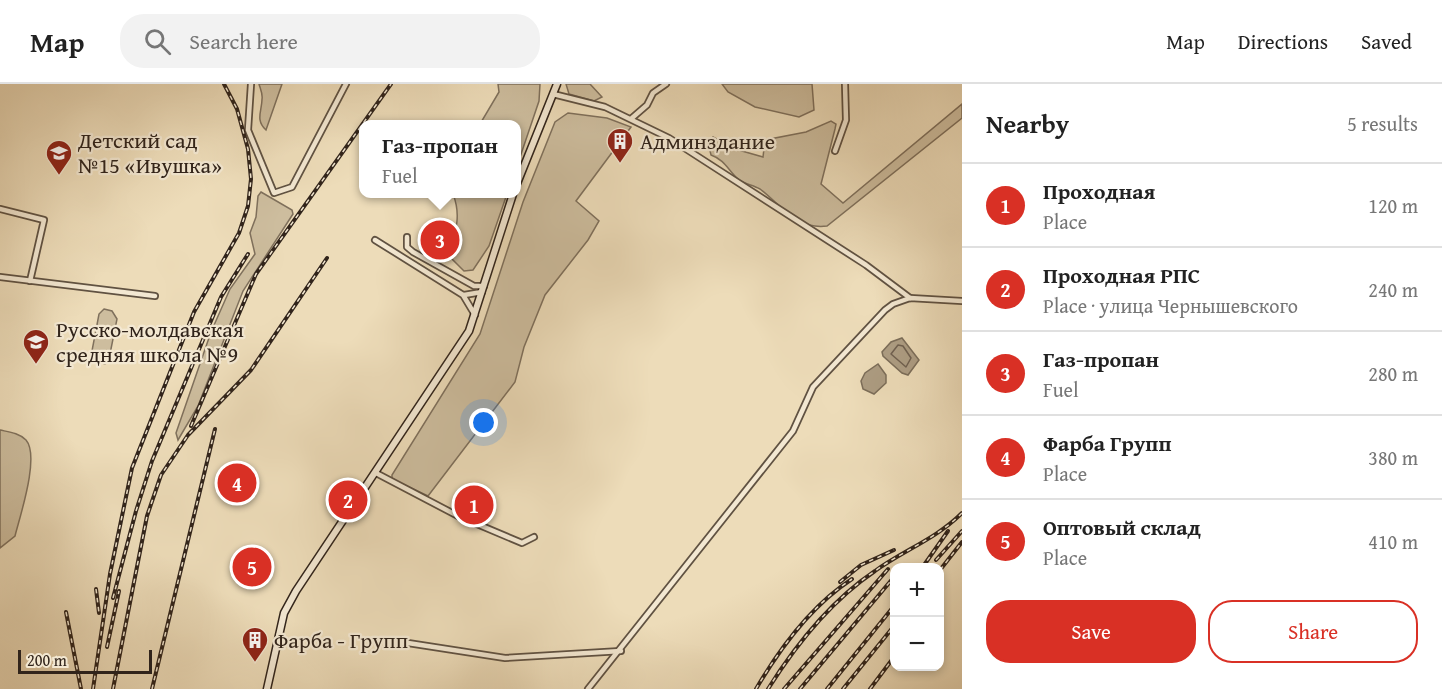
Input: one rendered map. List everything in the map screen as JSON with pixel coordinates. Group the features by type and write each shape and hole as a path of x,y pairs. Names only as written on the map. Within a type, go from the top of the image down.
{"main road":[{"path":"521,174 557,84"},
{"path":"267,689 284,613 296,591 469,331 512,198"}],"street":[{"path":"251,84 248,130 274,193 292,187 346,84"},
{"path":"632,118 648,105 653,93 666,84"},
{"path":"835,151 846,120 845,84"},
{"path":"553,94 605,107 632,118 724,171 888,280 910,298"},
{"path":"0,209 44,220 30,280"},
{"path":"407,237 407,247 412,252 483,289"},
{"path":"375,240 463,295 475,315"},
{"path":"0,277 155,296"},
{"path":"463,295 483,289"},
{"path":"588,689 621,651 793,431 813,387 879,315 893,304 910,298 962,301"},
{"path":"376,473 458,516 522,543 534,537"},
{"path":"408,643 505,658 621,651"}],"shaded area":[{"path":"259,84 282,84 266,130 260,119 262,93"},
{"path":"498,84 540,84 539,101 521,154 521,120 482,120 499,92"},
{"path":"566,84 590,84 602,97 594,101 569,94"},
{"path":"722,84 812,84 814,110 799,117 755,107 728,92"},
{"path":"962,104 962,118 827,226 816,226 798,221 760,189 740,181 723,162 711,155 708,143 713,137 735,149 763,157 765,140 806,132 831,121 836,124 821,184 843,203"},
{"path":"568,113 607,118 631,127 576,201 599,221 588,240 545,295 524,347 515,382 428,496 392,479 392,475 480,334 523,202 555,122"},
{"path":"261,192 292,210 293,214 243,291 198,406 178,440 176,433 211,332 230,289 255,254 250,233 256,217 258,196"},
{"path":"454,198 506,198 489,246 473,270 464,271 448,255 455,232"},
{"path":"104,309 112,311 117,319 109,359 105,364 91,360 99,314"},
{"path":"0,430 17,434 26,440 30,448 31,459 28,487 15,536 0,548"}],"water":[{"path":"902,338 919,360 908,375 902,373 883,356 882,352 891,342"},
{"path":"878,364 886,375 886,383 874,394 863,389 861,381 865,373"}],"railway":[{"path":"93,689 110,574 132,468 194,312 239,233 248,206 251,179 248,149 237,109 224,84"},
{"path":"365,120 391,84"},
{"path":"191,426 256,274 359,129"},
{"path":"113,598 152,461 221,297 248,254"},
{"path":"113,689 147,516 161,475 188,435 251,370 327,258"},
{"path":"152,689 215,429"},
{"path":"768,689 802,640 844,596 875,571 942,530 962,513"},
{"path":"926,563 948,531"},
{"path":"936,560 962,531"},
{"path":"944,565 962,542"},
{"path":"840,582 861,565 894,550"},
{"path":"784,689 888,569"},
{"path":"756,689 776,658 810,614 852,579"},
{"path":"800,689 890,582"},
{"path":"96,589 99,613"},
{"path":"107,647 119,591"},
{"path":"827,689 890,611"},
{"path":"66,612 81,689"},
{"path":"843,689 890,631"},
{"path":"870,689 890,662"}],"place":[{"name":"Админздание","path":"620,164"},
{"name":"Детский сад №15 «Ивушка»","path":"59,176"},
{"name":"Газ-пропан","path":"440,240"},
{"name":"Русско-молдавская средняя школа №9","path":"36,365"},
{"name":"Фарба Групп","path":"237,483"},
{"name":"Проходная РПС","path":"348,500"},
{"name":"Проходная","path":"474,505"},
{"name":"Оптовый склад","path":"252,567"},
{"name":"Фарба - Групп","path":"255,663"}]}
